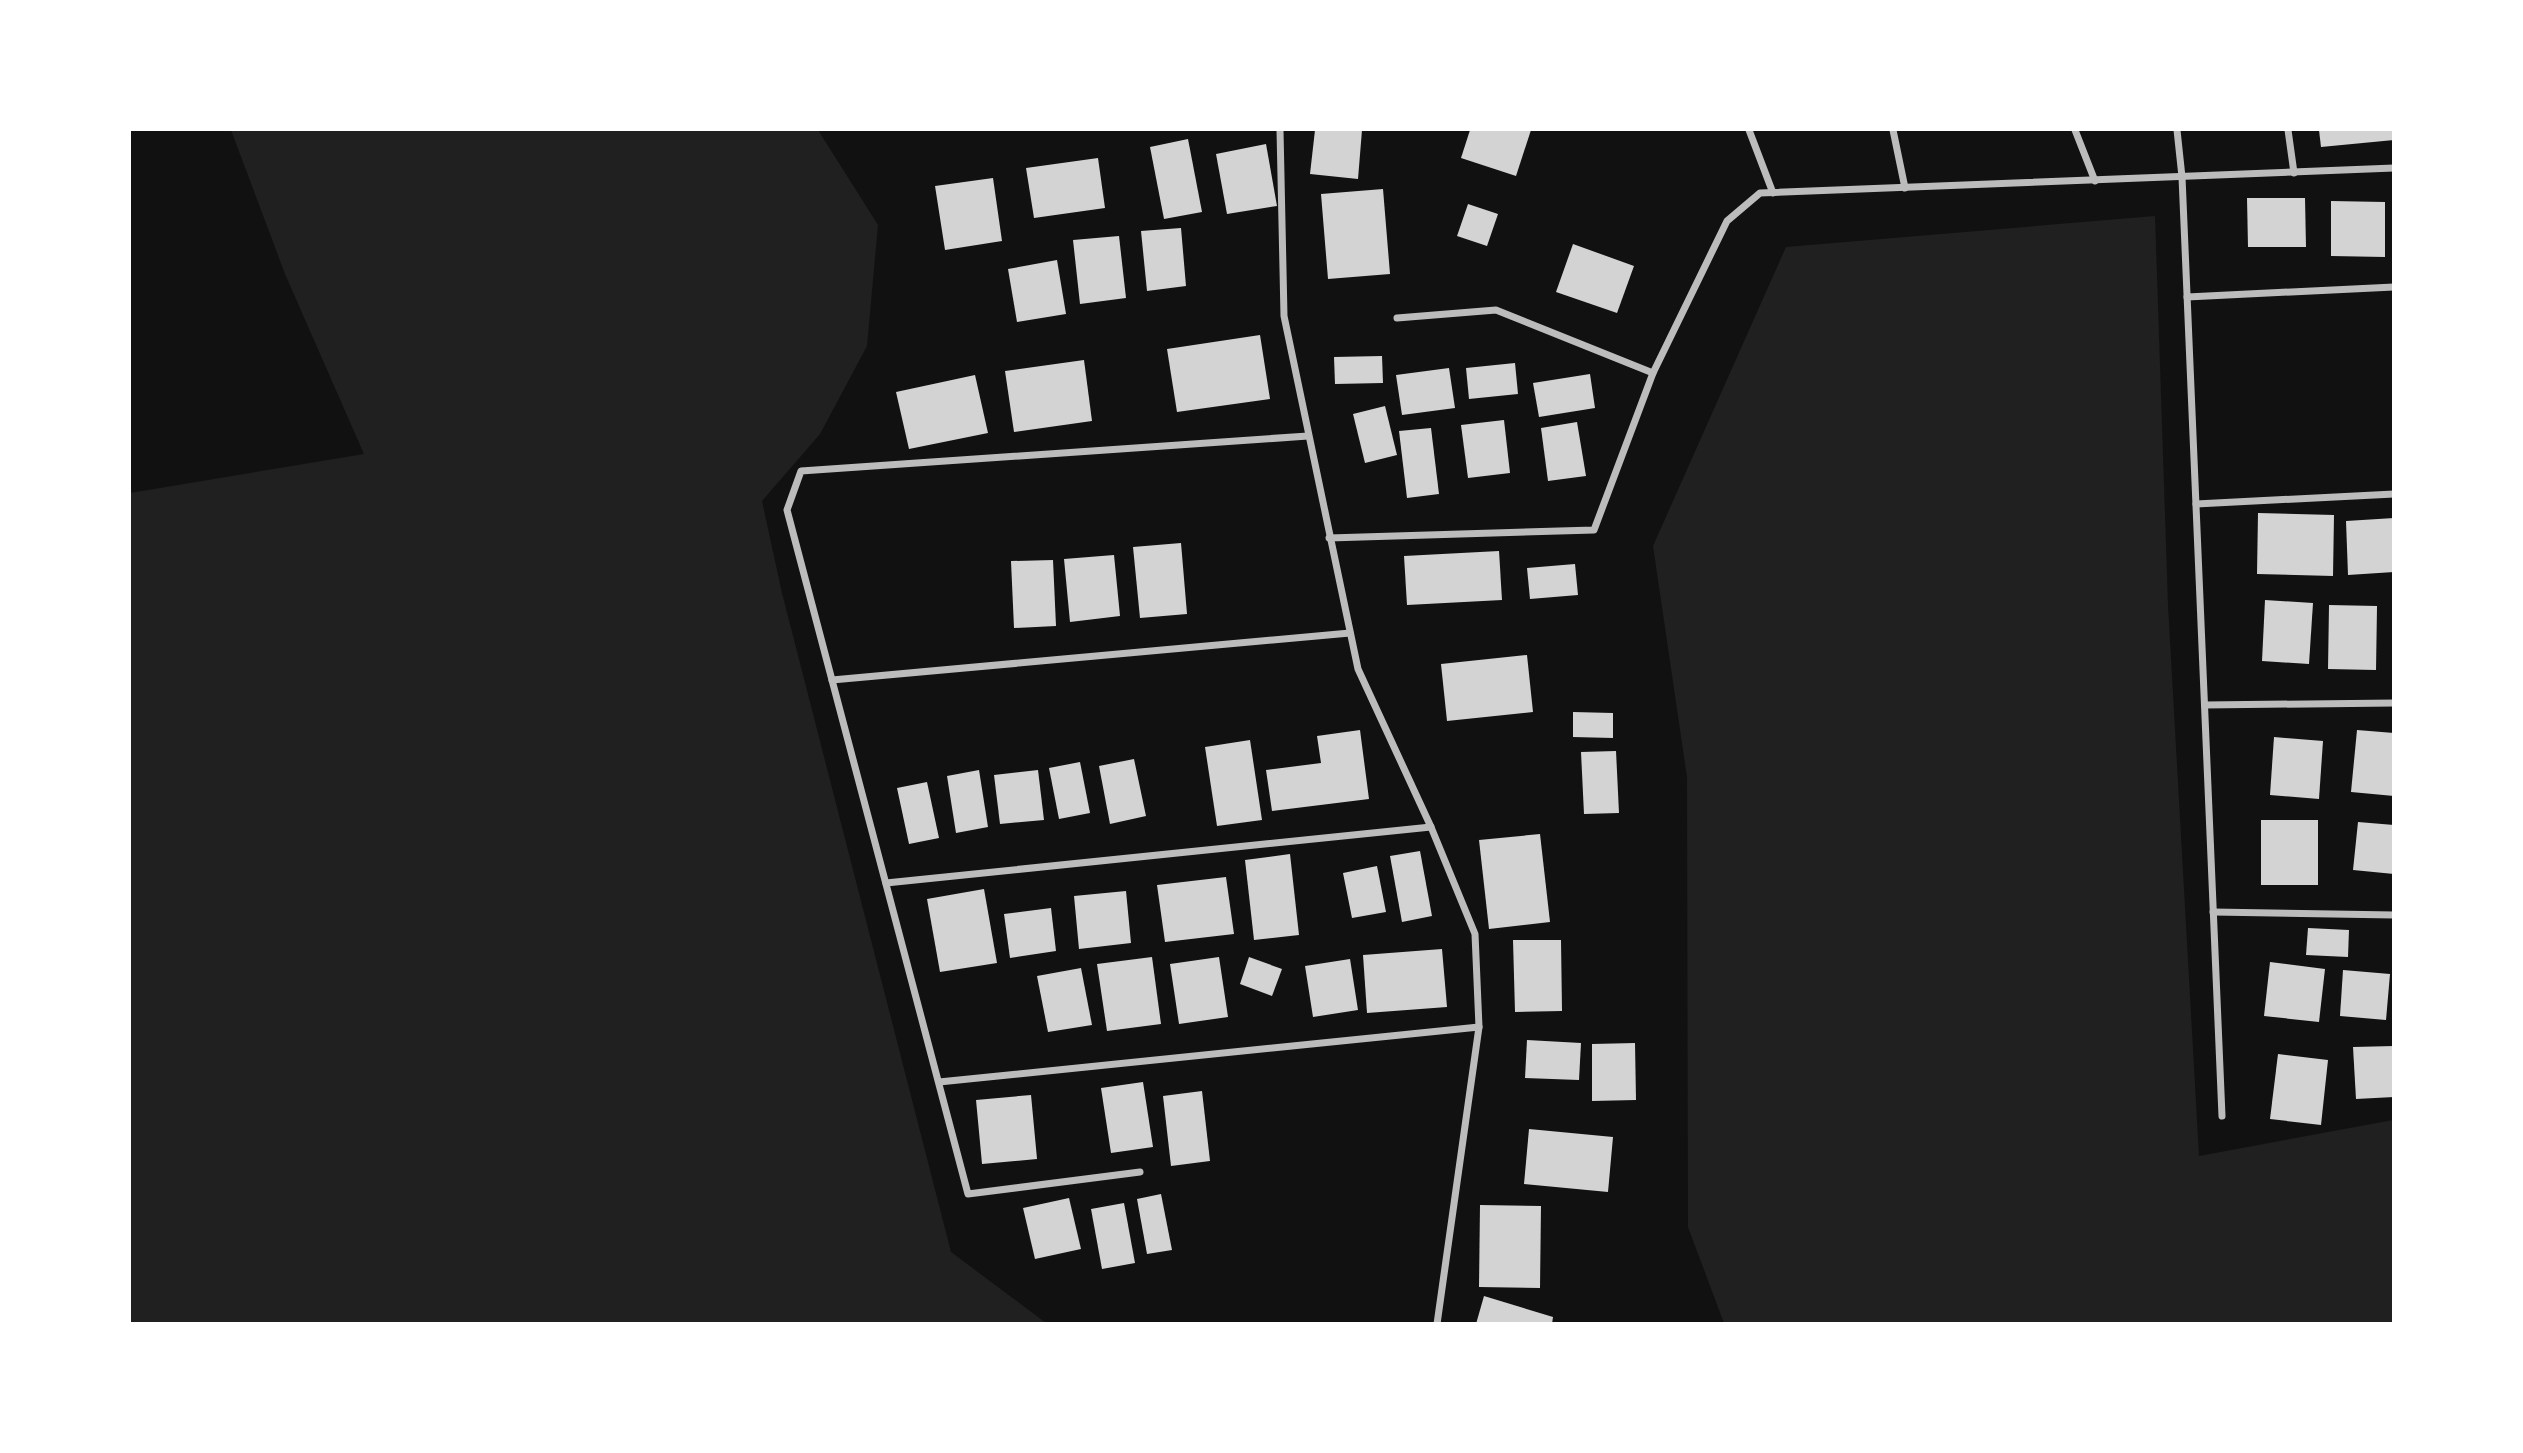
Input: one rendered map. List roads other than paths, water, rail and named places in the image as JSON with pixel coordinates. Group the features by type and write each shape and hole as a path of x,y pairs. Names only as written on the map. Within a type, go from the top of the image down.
{"street":[{"path":"1280,130 1284,316 1357,669 1432,827 1475,934 1479,1027 1437,1324"},
{"path":"1749,130 1773,193"},
{"path":"1893,130 1905,188"},
{"path":"2075,130 2095,181"},
{"path":"2178,130 2222,1116"},
{"path":"2288,130 2294,173"},
{"path":"1329,538 1594,530 1653,373 1727,221 1760,193 2393,168"},
{"path":"2187,297 2393,287"},
{"path":"1397,318 1496,310 1653,373"},
{"path":"1140,1172 968,1194 787,510 802,471 1308,436"},
{"path":"2196,504 2393,494"},
{"path":"832,680 1350,633"},
{"path":"2204,705 2393,703"},
{"path":"886,883 1432,827"},
{"path":"2213,912 2393,915"},
{"path":"939,1082 1479,1027"}]}
